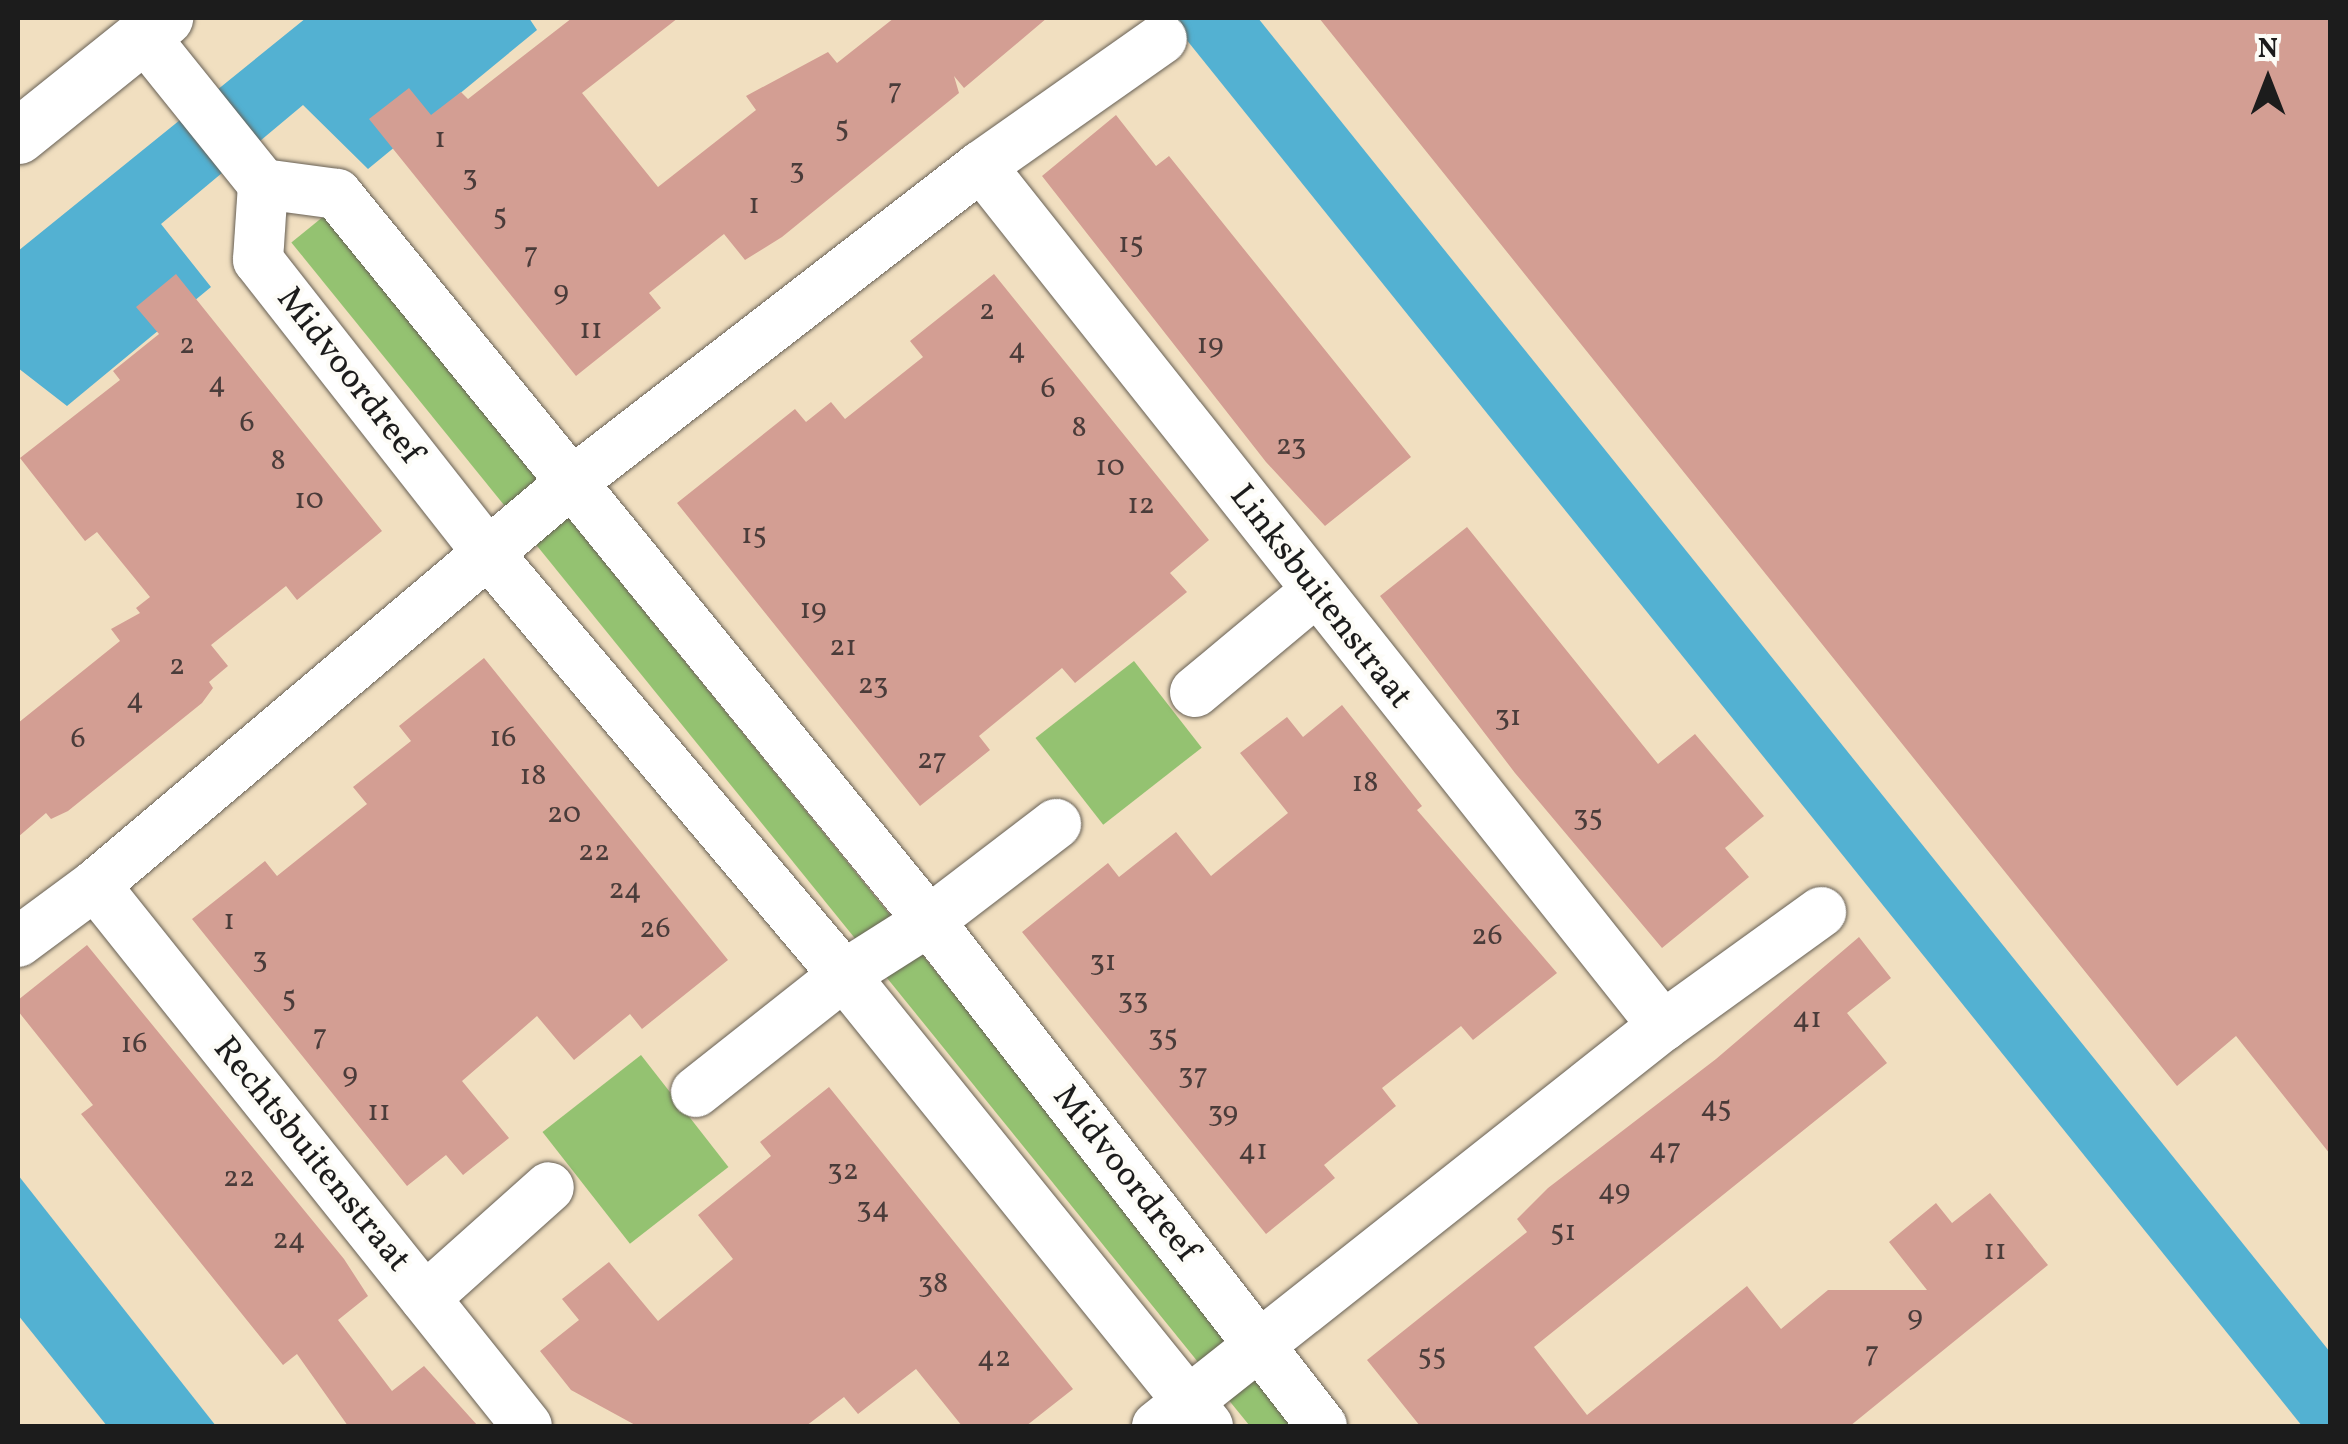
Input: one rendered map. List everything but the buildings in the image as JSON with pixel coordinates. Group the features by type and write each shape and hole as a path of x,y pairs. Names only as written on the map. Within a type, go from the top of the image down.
{"street":[{"path":"18,136 154,26 178,76 259,179"},
{"path":"18,942 95,885 572,482 982,166 1162,39"},
{"name":"Linksbuitenstraat","path":"982,166 1315,592 1662,1026"},
{"name":"Midvoordreef","path":"1184,1418 844,975 488,552 258,260 259,179 337,194 929,921 1322,1426"},
{"path":"1195,692 1315,592"},
{"path":"696,1092 844,975 929,921 1056,824"},
{"name":"Rechtsbuitenstraat","path":"95,885 527,1426"},
{"path":"1184,1418 1262,1349 1662,1026 1821,912"},
{"path":"425,1298 549,1187"}],"green space":[{"path":"324,216 1298,1419 1290,1426 1250,1426 291,242"},
{"path":"1134,661 1202,748 1103,825 1035,738"},
{"path":"641,1055 728,1167 630,1244 542,1132"}],"water":[{"path":"306,18 529,18 537,30 368,169 303,105 161,224 211,287 67,406 18,368 18,251"},
{"path":"1169,18 1258,18 2330,1352 2330,1426 2302,1426"},
{"path":"18,1175 216,1426 107,1426 18,1315"}]}
